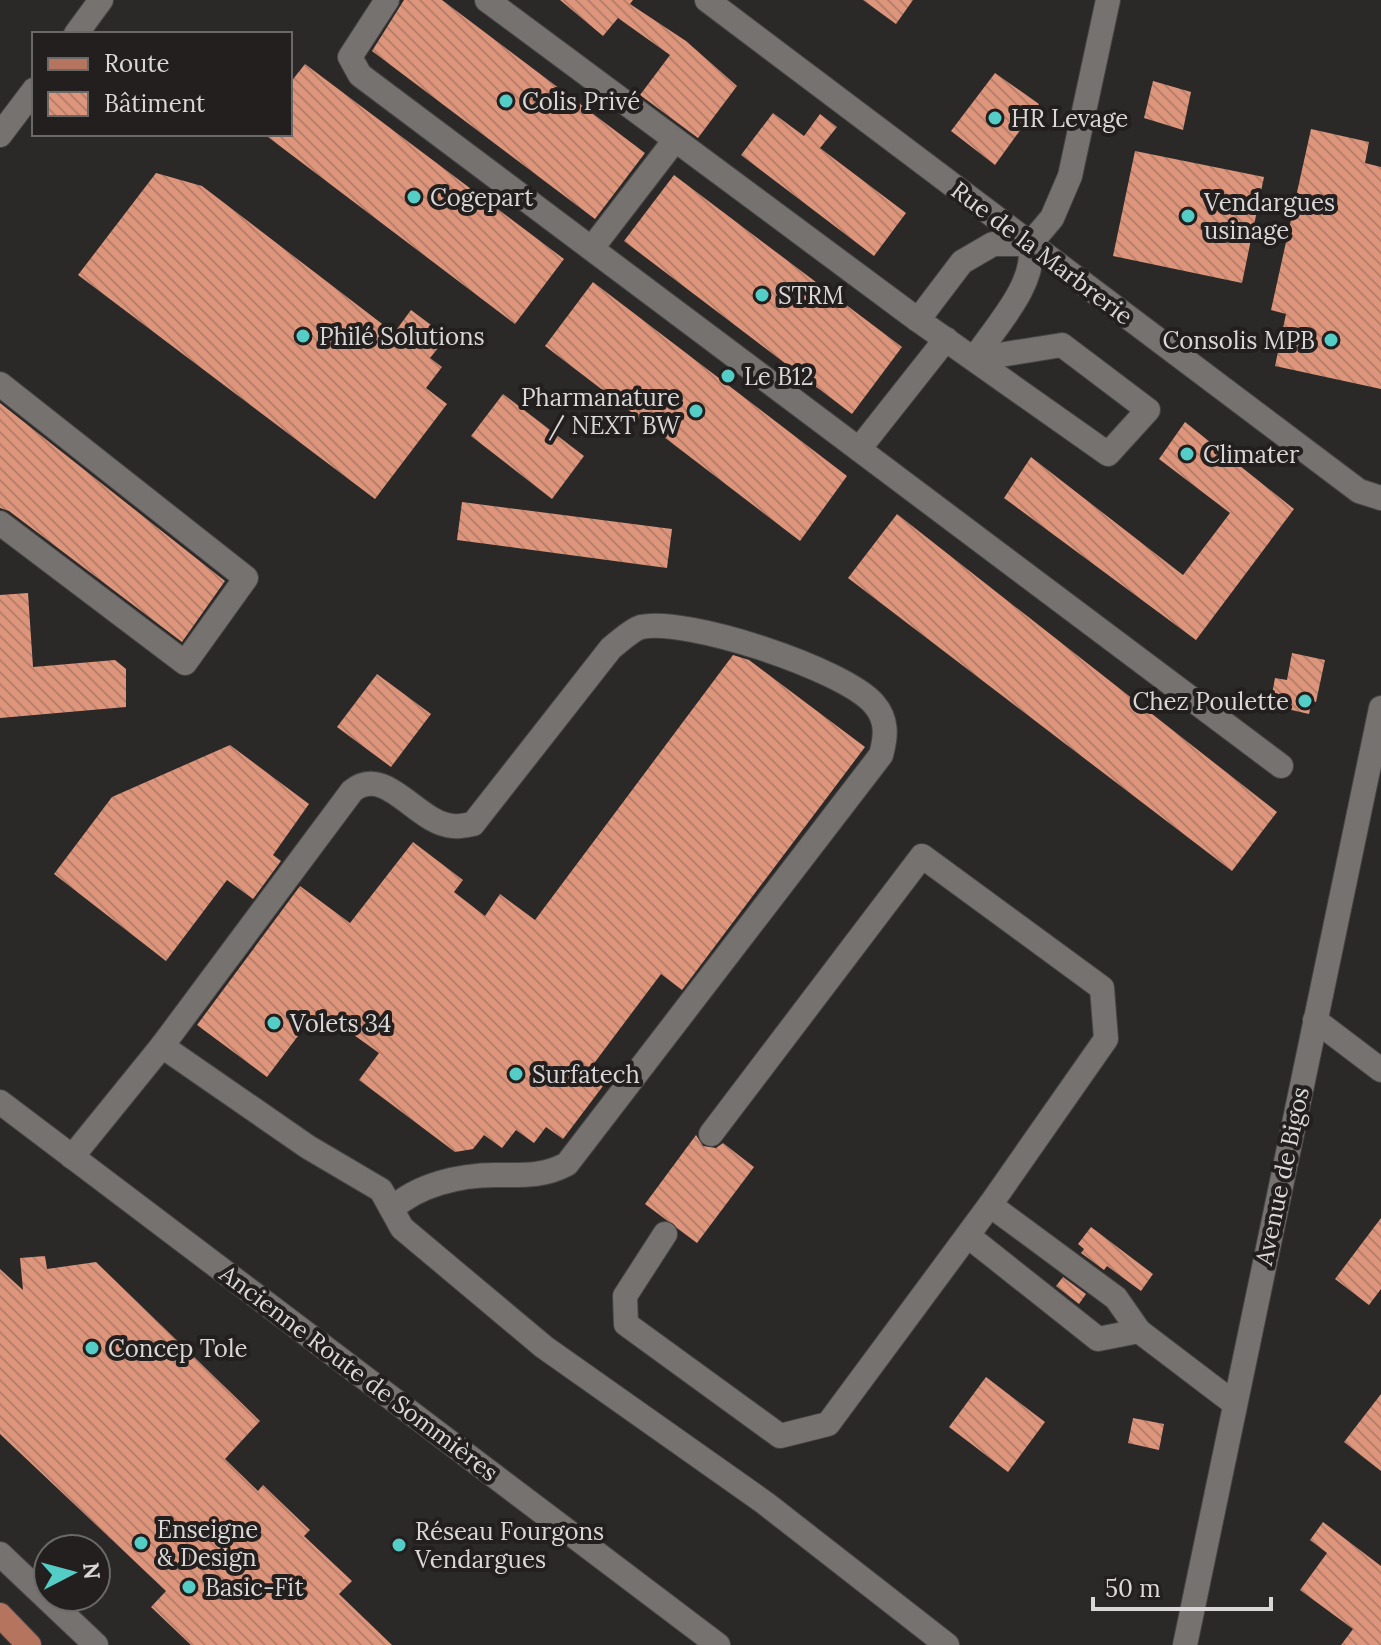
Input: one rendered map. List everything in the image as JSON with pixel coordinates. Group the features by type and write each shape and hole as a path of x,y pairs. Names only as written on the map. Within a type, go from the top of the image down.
{"main road":[{"path":"0,1615 29,1645"}],"street":[{"path":"77,32 101,0"},
{"path":"387,0 350,57 360,75 1281,766"},
{"path":"487,0 918,320 1108,454 1148,410 1062,345 974,359"},
{"name":"Rue de la Marbrerie","path":"707,0 1359,491 1381,498"},
{"path":"974,359 1025,280 1033,262 1030,244 1052,218 1070,176 1108,0"},
{"path":"0,135 32,93"},
{"path":"592,248 675,140"},
{"path":"918,320 962,262 993,244 1030,244"},
{"path":"859,449 946,339"},
{"path":"0,384 246,578 185,663 0,523"},
{"path":"72,1157 162,1046 352,791 363,782 376,782 437,821 452,826 473,824 611,648 638,628 661,626 769,648 861,691 876,705 885,721 881,755 567,1164 535,1176 491,1175 431,1186 408,1194 392,1209"},
{"name":"Avenue de Bigos","path":"1185,1645 1381,708"},
{"path":"665,1234 625,1296 626,1324 780,1436 828,1424 968,1236 1106,1039 1102,988 922,856 711,1134"},
{"path":"1315,1020 1381,1070"},
{"path":"162,1046 308,1147 381,1190 402,1228 544,1347 765,1503 947,1645"},
{"name":"Ancienne Route de Sommières","path":"0,1102 718,1645"},
{"path":"990,1205 1116,1298 1139,1331 1235,1404"},
{"path":"968,1236 1098,1339 1139,1331"},
{"path":"0,1554 96,1645"}],"building":[{"name":"Colis Privé","path":"404,0 442,0 645,153 595,219 372,51"},
{"path":"560,0 633,0 630,4 686,41 737,86 698,138 640,95 670,55 618,18 603,36"},
{"path":"863,0 913,0 896,24"},
{"name":"Cogepart","path":"305,64 564,259 515,324 267,136 292,136 292,80"},
{"name":"HR Levage","path":"995,73 1039,104 995,165 951,131"},
{"path":"1153,81 1191,92 1183,130 1144,118"},
{"path":"773,113 804,136 820,114 837,127 820,148 906,213 874,256 741,155"},
{"path":"1311,129 1369,142 1365,163 1381,167 1381,389 1275,366 1286,314 1271,310"},
{"name":"Vendargues usinage","path":"1135,151 1264,177 1242,283 1113,256"},
{"name":"Philé Solutions","path":"156,173 202,186 394,333 411,310 447,337 430,358 442,367 426,388 447,404 375,499 78,275"},
{"name":"STRM","path":"674,175 902,347 852,414 624,241"},
{"name":"Pharmanature / NEXT BW","path":"593,282 847,476 800,541 545,346"},
{"path":"503,394 584,456 552,499 471,436"},
{"path":"0,403 225,581 182,642 9,511 0,508"},
{"path":"1185,422 1294,509 1196,640 1004,498 1031,457 1183,575 1230,513 1159,459"},
{"path":"462,502 672,529 667,568 457,540"},
{"path":"897,514 1277,812 1232,871 848,578"},
{"path":"28,593 33,667 115,660 126,669 126,707 0,718 0,595"},
{"path":"1292,653 1325,660 1316,702 1312,701 1309,714 1270,705 1275,678 1287,680"},
{"path":"733,655 749,660 865,747 682,990 661,974 586,1074 603,1086 563,1139 546,1127 534,1143 516,1130 502,1148 484,1135 473,1149 455,1152 359,1080 379,1053 340,1025 336,1031 323,1021 317,1030 307,1024 267,1077 197,1025 300,886 350,923 413,842 463,880 454,892 485,916 500,894 535,920"},
{"path":"377,674 431,714 391,767 337,727"},
{"path":"230,745 309,804 273,855 281,861 253,899 227,880 166,961 54,874 112,797"},
{"path":"696,1135 703,1146 716,1148 723,1143 754,1167 697,1243 645,1204"},
{"path":"1381,1218 1381,1289 1369,1305 1335,1279"},
{"path":"1091,1227 1153,1274 1141,1291 1107,1266 1104,1270 1081,1253 1084,1249 1078,1244"},
{"path":"45,1256 47,1269 96,1262 260,1421 225,1459 258,1491 263,1485 310,1530 304,1536 352,1581 339,1594 392,1645 191,1645 151,1607 166,1591 112,1540 112,1533 105,1533 0,1434 0,1269 23,1290 20,1258"},
{"path":"1063,1277 1086,1294 1079,1304 1056,1286"},
{"path":"986,1377 1045,1422 1008,1472 949,1427"},
{"path":"1381,1394 1381,1471 1344,1442"},
{"path":"1133,1418 1164,1424 1159,1450 1128,1443"},
{"path":"1323,1522 1381,1566 1381,1645 1341,1645 1353,1629 1300,1590 1327,1553 1310,1540"}],"place":[{"name":"Colis Privé","path":"506,101"},
{"name":"HR Levage","path":"995,118"},
{"name":"Cogepart","path":"414,197"},
{"name":"Vendargues usinage","path":"1188,216"},
{"name":"STRM","path":"762,295"},
{"name":"Philé Solutions","path":"303,336"},
{"name":"Consolis MPB","path":"1331,340"},
{"name":"Le B12","path":"728,376"},
{"name":"Pharmanature / NEXT BW","path":"696,411"},
{"name":"Climater","path":"1187,454"},
{"name":"Chez Poulette","path":"1305,701"},
{"name":"Volets 34","path":"274,1023"},
{"name":"Surfatech","path":"516,1074"},
{"name":"Concep Tole","path":"92,1348"},
{"name":"Enseigne & Design","path":"141,1543"},
{"name":"Réseau Fourgons Vendargues","path":"399,1545"},
{"name":"Basic-Fit","path":"189,1587"}]}
